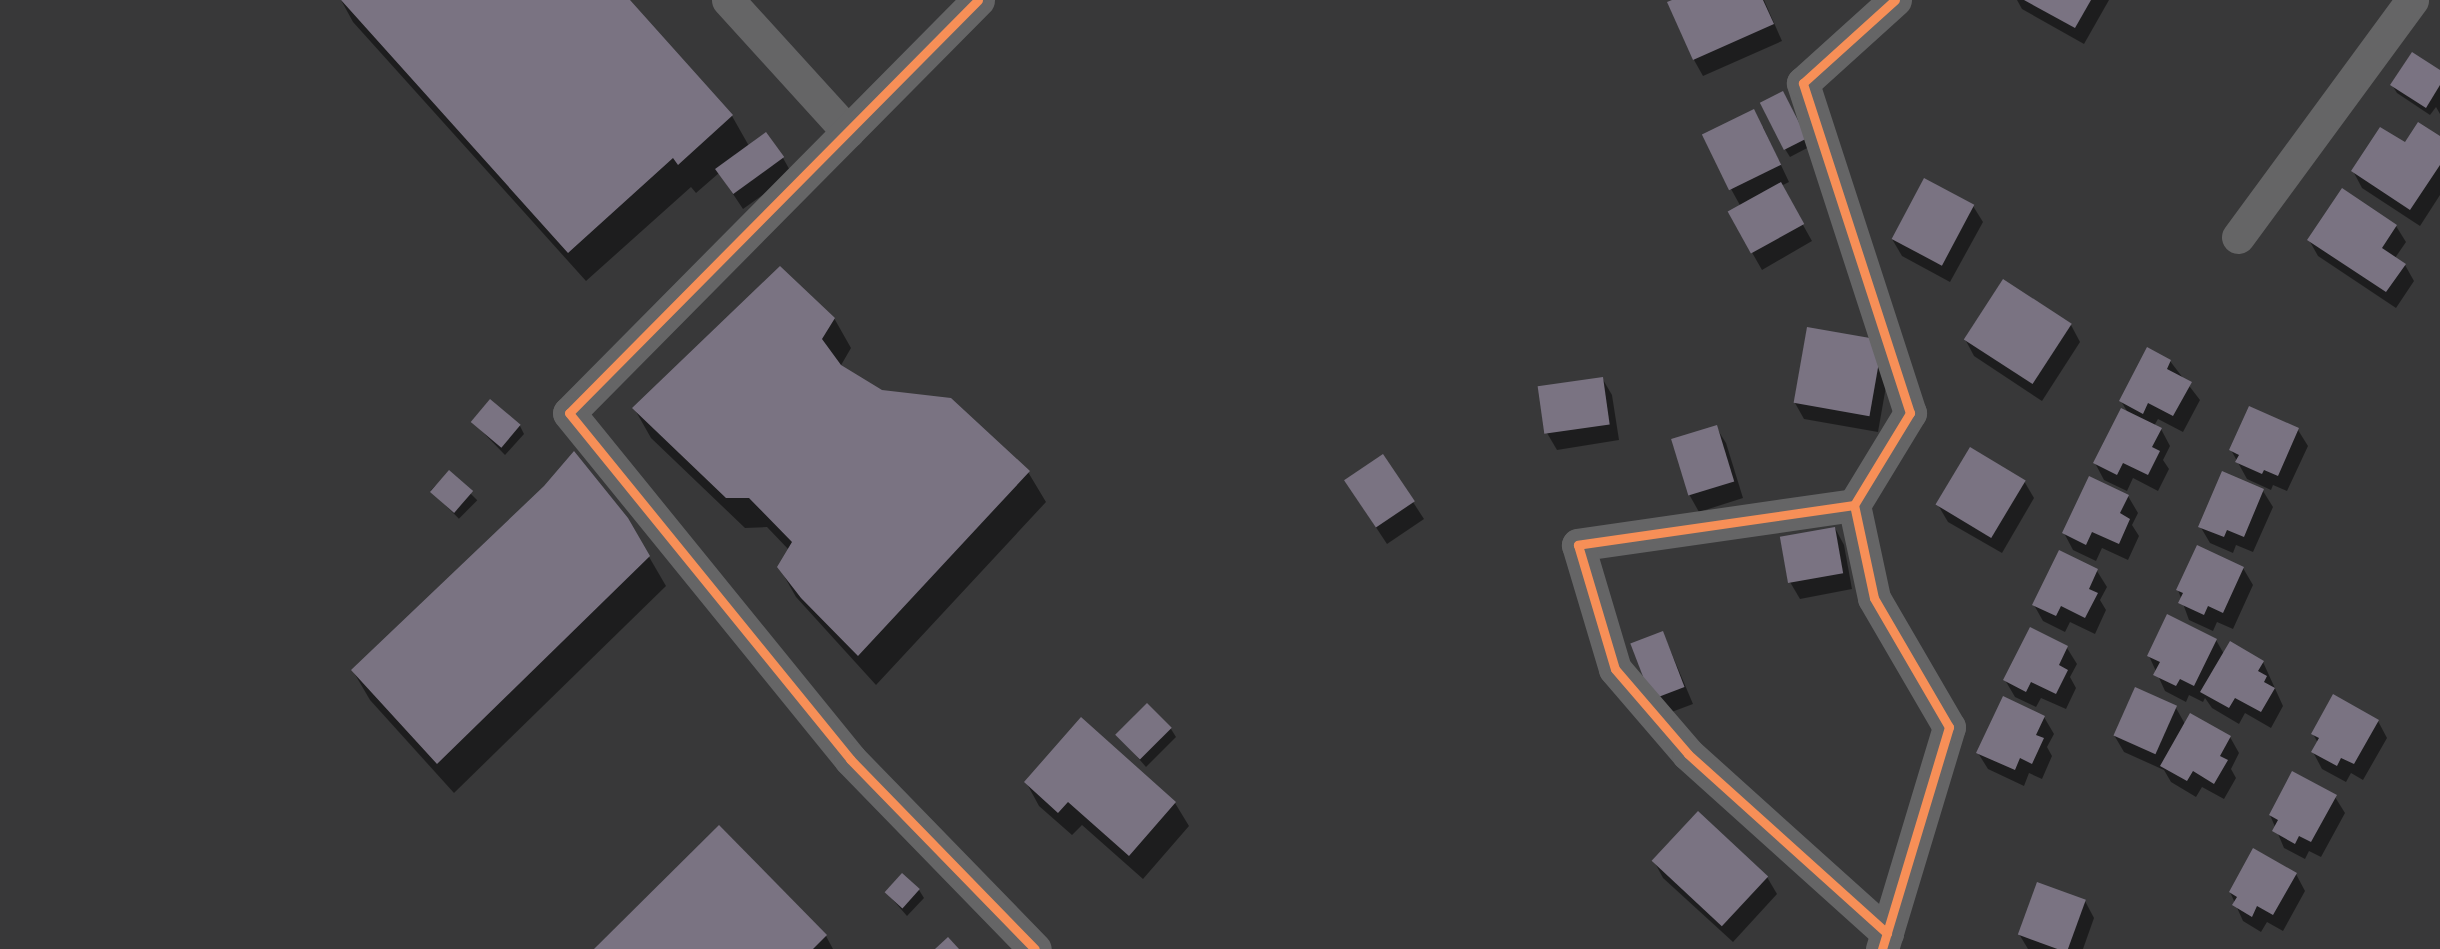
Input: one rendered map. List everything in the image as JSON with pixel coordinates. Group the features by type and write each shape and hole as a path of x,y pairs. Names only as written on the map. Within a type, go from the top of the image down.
{"street":[{"path":"728,0 848,132"},
{"path":"978,0 569,412 850,759 1035,949"},
{"path":"1854,505 1578,545 1615,669 1688,754 1884,941 1949,727 1875,598 1854,505 1910,413 1803,83 1895,0"},
{"path":"2238,237 2412,0"}],"building":[{"path":"341,0 630,0 733,115 678,165 673,158 568,253"},
{"path":"1672,0 1763,0 1774,24 1693,60 1667,2"},
{"path":"2024,0 2091,0 2075,28"},
{"path":"2412,52 2440,70 2440,85 2426,108 2390,85"},
{"path":"1783,91 1807,138 1784,150 1760,103"},
{"path":"1754,109 1781,165 1729,190 1702,134"},
{"path":"2418,122 2440,136 2440,165 2410,210 2351,171 2380,127 2405,142"},
{"path":"766,132 784,157 733,194 715,169"},
{"path":"1924,178 1974,205 1942,266 1892,239"},
{"path":"1781,182 1804,224 1751,254 1728,212"},
{"path":"2342,188 2397,225 2382,248 2406,264 2386,292 2307,240"},
{"path":"780,266 835,318 822,339 841,365 882,390 951,398 1030,471 858,656 801,598 777,567 792,542 749,498 726,498 632,408"},
{"path":"2003,279 2072,324 2033,384 1964,339"},
{"path":"1807,327 1883,340 1869,416 1794,403"},
{"path":"2147,347 2171,360 2167,369 2192,382 2173,416 2148,403 2143,414 2119,401"},
{"path":"1603,377 1610,425 1544,434 1538,386"},
{"path":"490,399 521,425 501,448 471,422"},
{"path":"2249,406 2299,428 2278,476 2264,470 2262,474 2235,462 2239,455 2229,450"},
{"path":"2121,408 2162,428 2152,447 2160,451 2148,475 2123,463 2117,475 2093,463"},
{"path":"1717,425 1734,481 1688,495 1671,439"},
{"path":"1970,447 2026,480 1991,538 1935,504"},
{"path":"574,451 628,518 650,556 437,764 351,670 544,486"},
{"path":"1383,454 1415,501 1376,528 1344,480"},
{"path":"449,470 473,491 454,513 430,492"},
{"path":"2222,471 2264,489 2244,537 2227,530 2224,537 2198,527"},
{"path":"2089,476 2129,495 2120,513 2130,519 2119,544 2092,532 2086,545 2062,533"},
{"path":"1835,527 1843,573 1788,583 1780,537"},
{"path":"2197,545 2244,567 2223,613 2208,606 2204,615 2178,603 2183,593 2176,590"},
{"path":"2059,550 2098,569 2089,589 2098,593 2085,618 2061,606 2056,616 2032,605"},
{"path":"2167,614 2217,639 2194,686 2180,679 2176,686 2153,675 2160,662 2147,656"},
{"path":"2030,627 2068,646 2059,665 2068,670 2056,694 2031,682 2026,692 2003,680"},
{"path":"1663,631 1685,687 1652,700 1630,644"},
{"path":"2230,641 2264,661 2258,671 2267,676 2264,682 2275,688 2261,712 2235,698 2229,708 2200,692"},
{"path":"2135,687 2177,706 2155,754 2113,735"},
{"path":"2333,694 2379,720 2354,764 2341,758 2337,766 2311,752 2319,738 2311,734"},
{"path":"2003,696 2045,716 2036,735 2044,738 2032,764 2020,758 2015,770 1976,753"},
{"path":"1147,703 1172,728 1140,760 1115,735"},
{"path":"2190,713 2231,736 2220,756 2228,760 2214,784 2193,771 2187,781 2160,766"},
{"path":"1081,717 1176,802 1129,856 1068,802 1058,813 1024,782"},
{"path":"2292,771 2337,795 2311,842 2299,836 2295,844 2272,831 2278,820 2269,815"},
{"path":"1698,811 1768,876 1722,926 1652,861"},
{"path":"719,825 827,935 813,949 594,949"},
{"path":"2253,848 2297,873 2273,915 2257,906 2252,917 2232,905 2237,897 2229,892"},
{"path":"902,873 920,889 902,908 885,892"},
{"path":"2037,882 2086,900 2068,949 2057,949 2018,935"},
{"path":"948,937 959,949 935,949"}],"cycle path":[{"path":"978,0 569,413 850,759 1035,949"},
{"path":"1882,949 1949,727 1874,598 1854,505 1910,413 1803,83 1895,0"},
{"path":"1854,505 1578,545 1615,669 1688,754 1887,933"}]}
